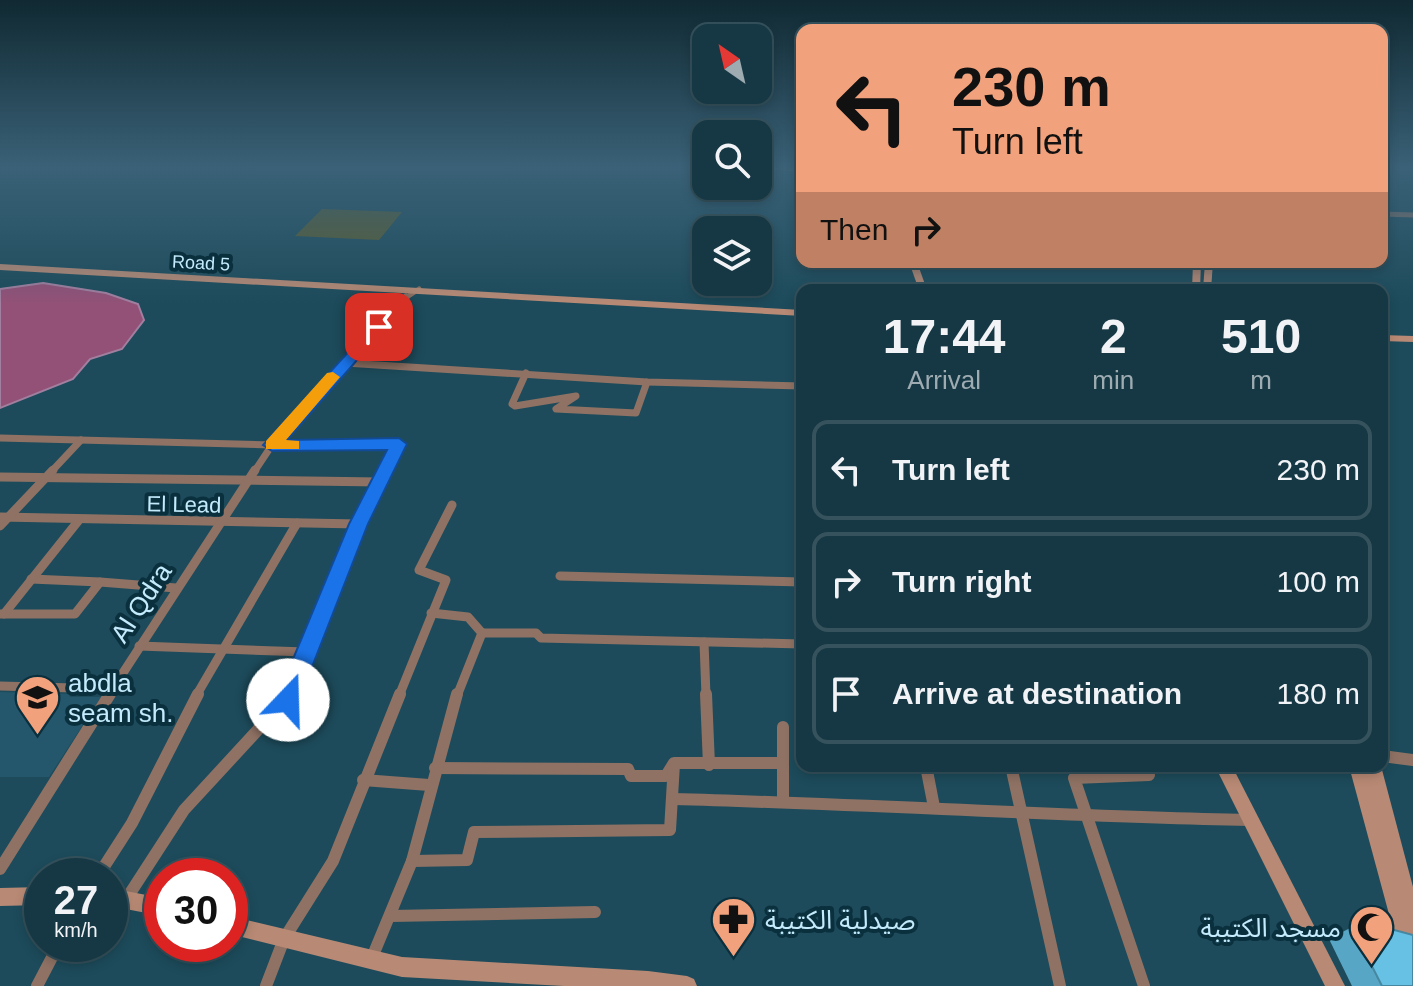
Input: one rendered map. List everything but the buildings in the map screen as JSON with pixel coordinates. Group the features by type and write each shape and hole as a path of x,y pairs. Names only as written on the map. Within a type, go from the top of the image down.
{"main road":[{"name":"Road 5","path":"0,267 796,313"},
{"path":"1388,338 1413,339"},
{"path":"1226,772 1335,986"},
{"path":"1359,772 1413,966"},
{"path":"1375,772 1413,922"},
{"path":"0,897 24,896"},
{"path":"248,930 418,969 648,981 687,986"}],"street":[{"path":"1388,214 1413,215"},
{"name":"Al Qdra","path":"0,869 111,689 272,445 408,295 419,289"},
{"path":"345,363 647,382 796,386"},
{"path":"526,373 512,404 515,406 576,396 556,409 636,413 647,382"},
{"path":"0,438 272,445 399,444 359,524 288,700 184,810 128,884"},
{"path":"0,526 4,517 81,440"},
{"path":"0,477 380,482"},
{"path":"266,986 284,939 333,861 446,580 419,570 452,505"},
{"name":"El Lead","path":"4,517 359,524"},
{"path":"2,614 79,520"},
{"path":"110,858 132,823 222,650 297,523"},
{"path":"560,576 796,582"},
{"path":"31,579 176,588"},
{"path":"2,614 75,614 100,582"},
{"path":"431,613 469,616 482,633"},
{"path":"482,633 536,633 541,638 796,644"},
{"path":"371,960 412,861 429,785 461,680 482,633"},
{"path":"704,642 709,765"},
{"path":"139,646 306,652"},
{"path":"0,686 111,689"},
{"path":"783,727 783,802"},
{"path":"1388,757 1413,760"},
{"path":"435,768 628,769 631,776 666,776 674,763"},
{"path":"674,763 782,763"},
{"path":"412,861 467,860 474,832 601,828 670,830 674,763"},
{"path":"927,772 934,807"},
{"path":"1012,772 1060,986"},
{"path":"1144,986 1074,778 1149,775 1148,772"},
{"path":"363,780 429,785"},
{"path":"673,799 934,807 1023,815 1249,820"},
{"path":"391,916 595,912"},
{"path":"37,986 50,962"}],"shaded area":[{"path":"319,212 402,212 379,240 295,236"},
{"path":"43,283 106,293 138,304 144,320 122,349 90,359 73,379 0,408 0,289"},
{"name":"abdla seam sh.","path":"0,692 101,697 49,777 0,777"}],"slow traffic":[{"path":"293,445 272,445 333,377"}],"place":[{"name":"abdla seam sh.","path":"37,737"},
{"name":"صيدلية الكتيبة","path":"734,959"},
{"name":"مسجد الكتيبة","path":"1372,967"}],"route":[{"path":"288,700 359,524 399,444 272,445 379,327"}]}
